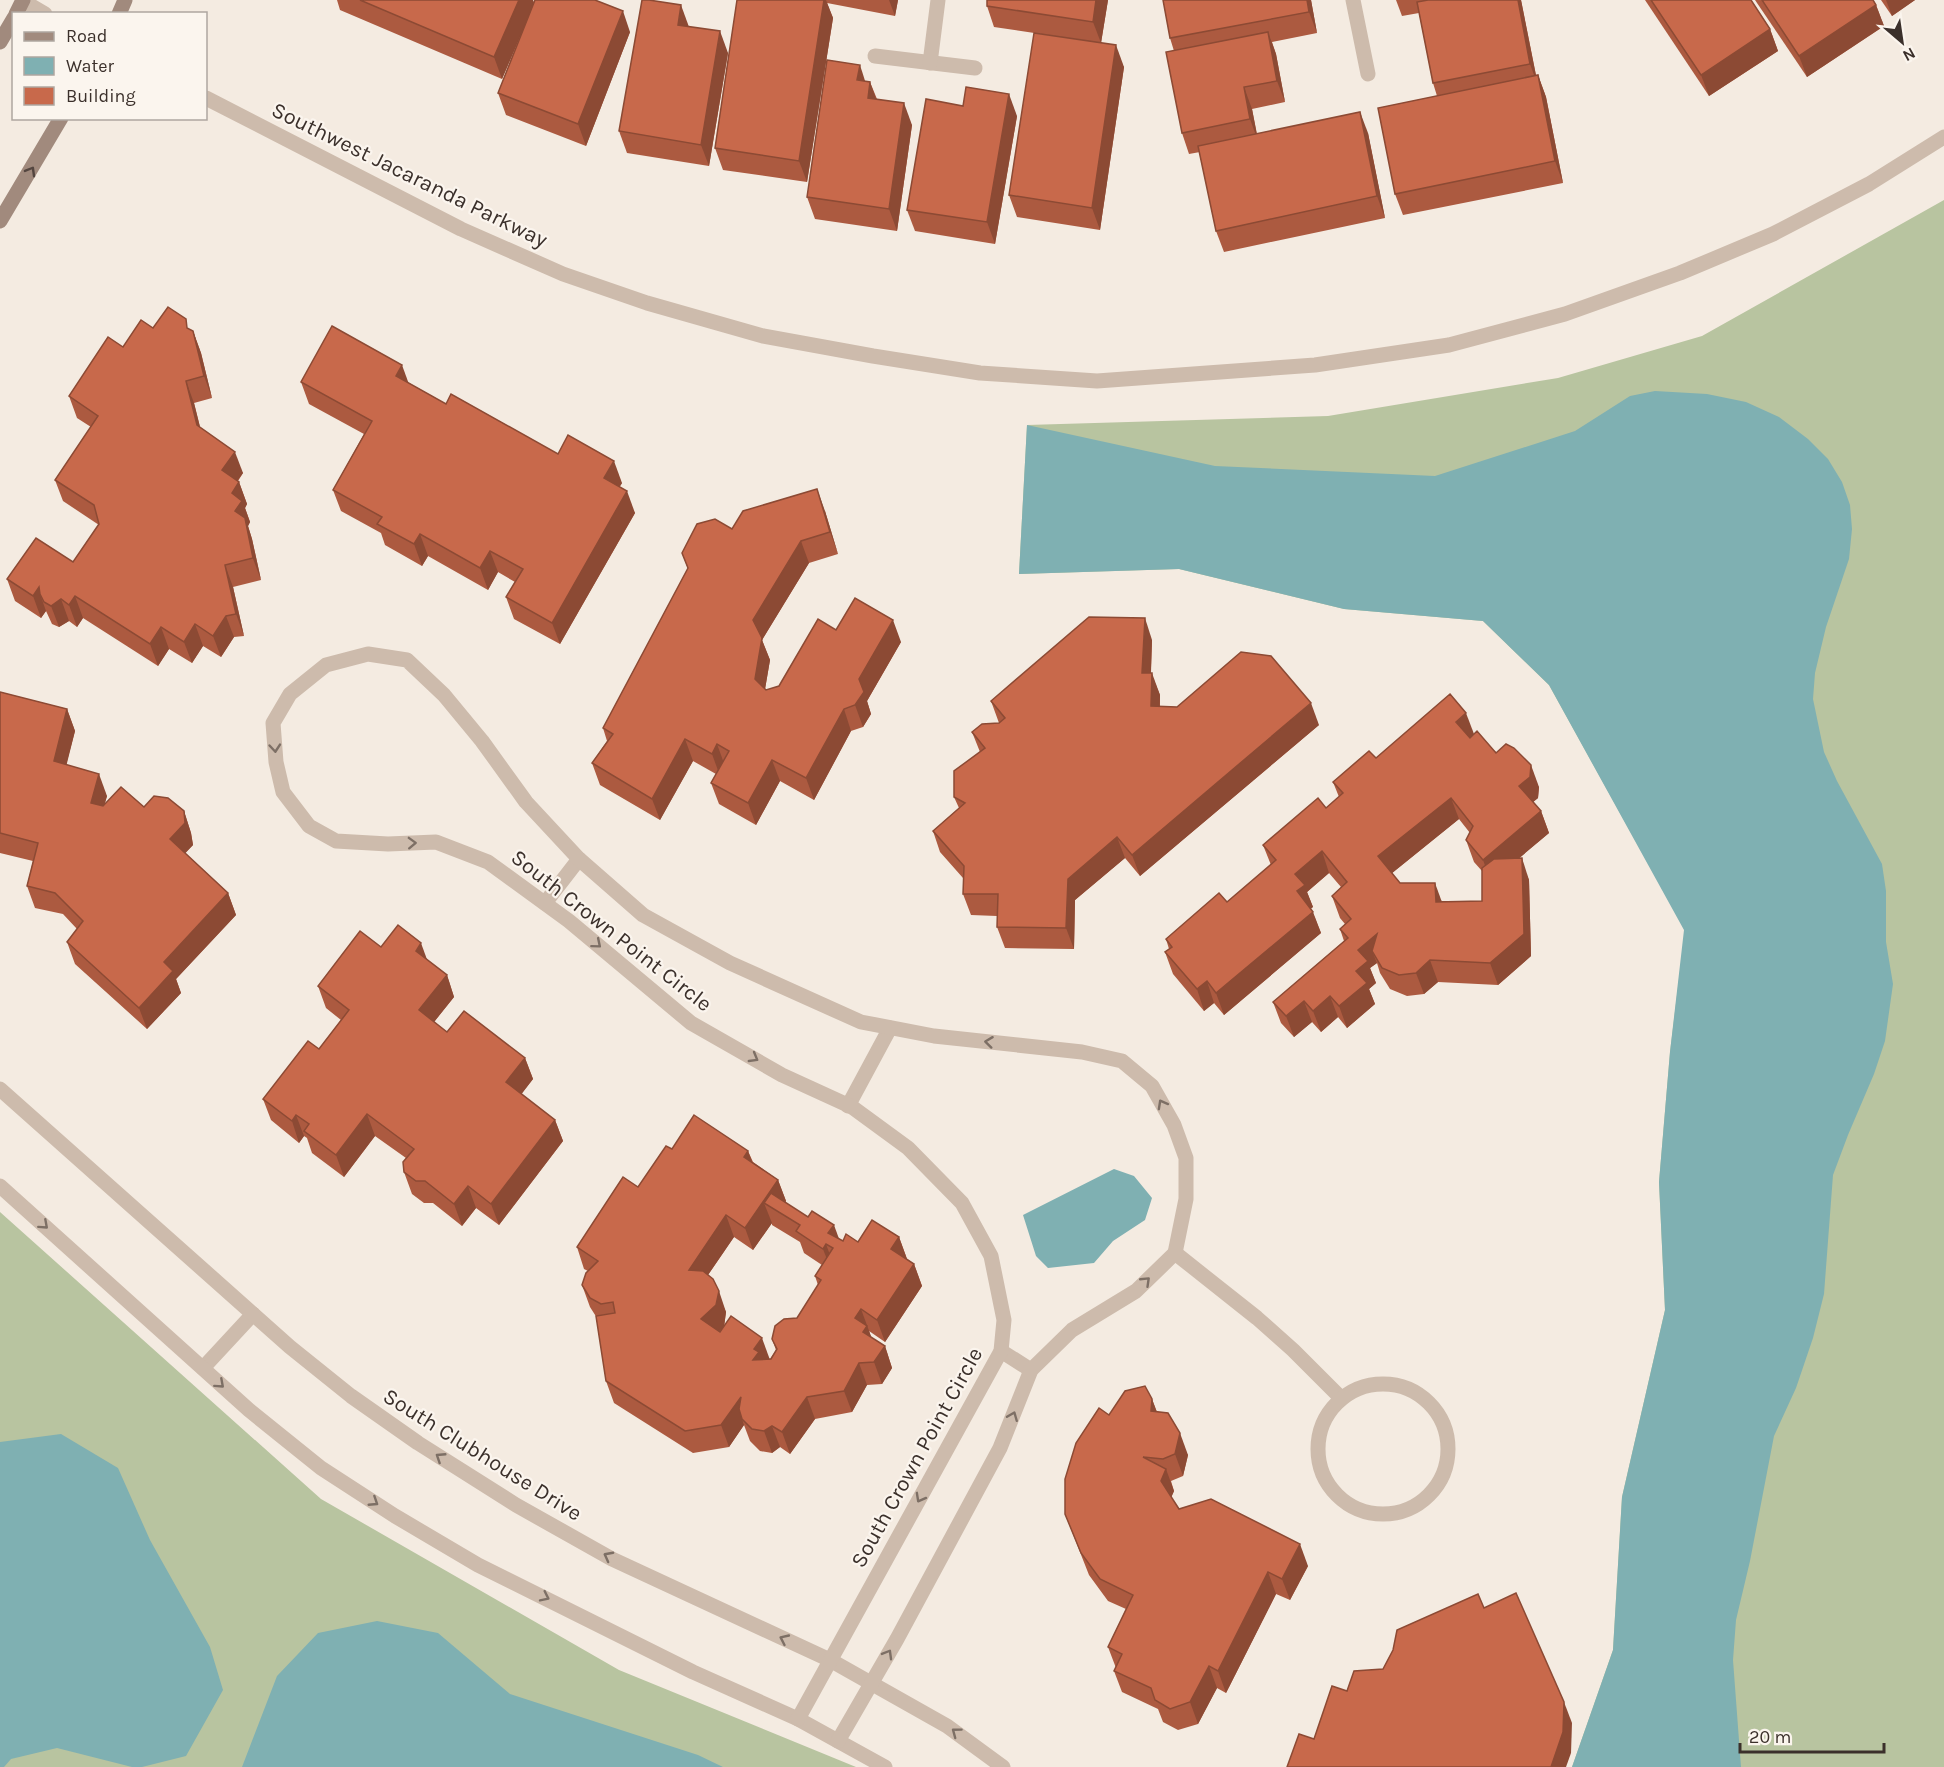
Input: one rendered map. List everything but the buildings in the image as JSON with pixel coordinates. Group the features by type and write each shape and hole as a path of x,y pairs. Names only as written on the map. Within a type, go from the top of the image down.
{"main road":[{"path":"0,42 12,21"},
{"path":"0,220 61,120"}],"street":[{"path":"930,63 938,0"},
{"path":"1353,0 1368,74"},
{"path":"21,5 40,12"},
{"path":"875,56 975,68"},
{"name":"Southwest Jacaranda Parkway","path":"207,99 461,230 563,273 647,303 763,336 873,356 980,373 1098,381 1315,365 1449,345 1565,314 1680,273 1773,234 1869,184 1944,136"},
{"name":"South Crown Point Circle","path":"798,1719 1001,1352 1004,1320 991,1256 962,1203 908,1148 848,1106 782,1075 691,1023 569,921 488,862 436,842 388,844 336,841 309,826 283,792 276,762 273,723 290,694 326,665 368,654 407,660 444,696 482,741 526,802 579,859 643,915 730,963 861,1022 944,1037 1082,1052 1122,1061 1152,1086 1174,1125 1186,1158 1186,1198 1175,1252"},
{"path":"545,903 579,859"},
{"path":"848,1106 890,1028"},
{"name":"South Clubhouse Drive","path":"0,1089 290,1347 351,1396 418,1443 516,1505 612,1559 830,1660 947,1726 1003,1767"},
{"path":"0,1186 249,1410 321,1468 413,1527 478,1565 693,1672 798,1719 885,1767"},
{"path":"838,1741 1000,1448 1031,1370 1072,1330 1136,1291 1175,1252 1264,1324 1341,1398"},
{"path":"203,1368 254,1314"},
{"path":"1001,1352 1031,1370"},
{"path":"1383,1383 1406,1387 1425,1398 1440,1416 1448,1437 1448,1460 1441,1481 1426,1499 1398,1512 1367,1513 1348,1505 1333,1491 1322,1473 1317,1453 1319,1433 1327,1414 1341,1398 1361,1387 1383,1383"}],"green space":[{"path":"1944,200 1944,1767 1572,1767 1613,1650 1622,1497 1665,1310 1659,1182 1670,1052 1685,930 1549,685 1483,621 1344,609 1179,569 1019,574 1027,425 1328,416 1558,378 1702,336"},
{"path":"0,1212 321,1499 619,1670 856,1767 0,1767"}],"water":[{"path":"1655,391 1707,394 1746,402 1779,417 1808,439 1828,459 1842,482 1850,505 1852,529 1849,559 1826,627 1815,673 1813,699 1824,752 1882,864 1886,891 1886,942 1893,984 1885,1041 1833,1175 1824,1294 1813,1338 1796,1388 1774,1436 1736,1620 1733,1660 1741,1767 1572,1767 1613,1650 1622,1497 1665,1310 1659,1182 1670,1052 1684,930 1549,685 1483,621 1344,609 1179,569 1019,574 1027,425 1215,466 1435,476 1575,431 1630,396"},
{"path":"1114,1169 1134,1176 1152,1198 1145,1220 1113,1241 1094,1263 1048,1268 1036,1256 1023,1215"},
{"path":"61,1434 118,1468 150,1540 210,1647 223,1690 186,1756 142,1767 132,1767 57,1748 11,1759 4,1767 0,1767 0,1442"},
{"path":"377,1621 438,1633 510,1694 698,1755 723,1767 242,1767 277,1676 318,1633"}]}
